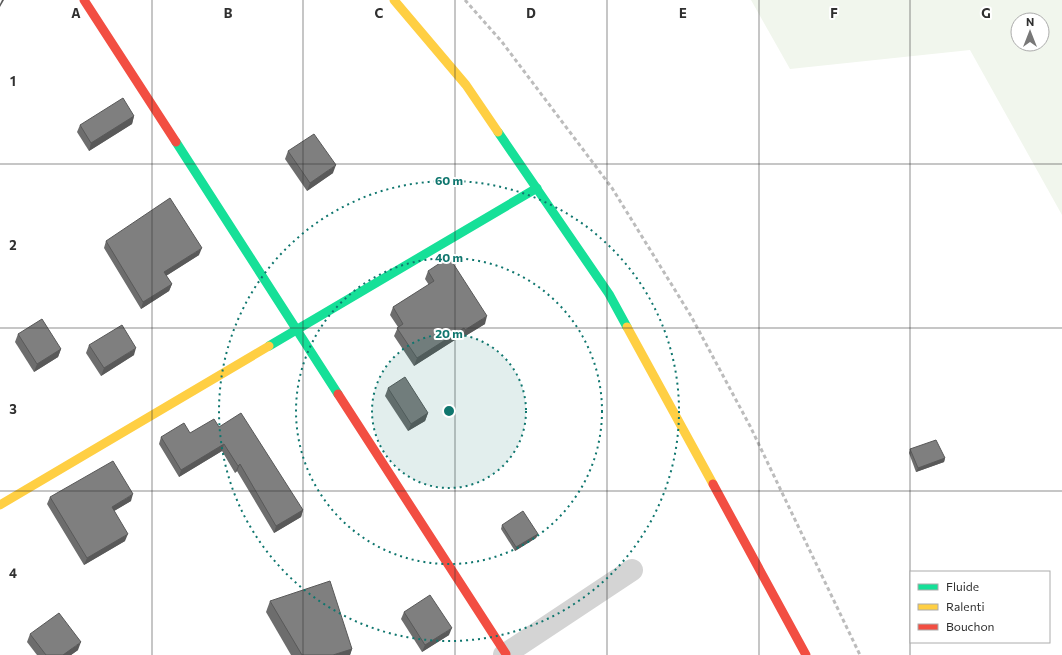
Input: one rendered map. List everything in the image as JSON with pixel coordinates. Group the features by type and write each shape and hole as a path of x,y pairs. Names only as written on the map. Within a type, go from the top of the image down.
{"street":[{"path":"84,0 505,654 632,570"},
{"path":"394,0 466,84 609,294 806,655"},
{"path":"0,505 537,188"}],"shaded area":[{"path":"751,0 1062,0 1062,215 970,50 790,69"}],"building":[{"path":"123,98 134,116 91,143 80,125"},
{"path":"314,134 336,165 310,183 288,151"},
{"path":"170,198 202,248 164,272 172,284 143,302 106,241"},
{"path":"449,257 487,316 465,330 464,328 417,358 397,328 403,324 393,307 434,281 428,271"},
{"path":"42,319 61,349 37,364 18,334"},
{"path":"122,325 136,348 104,368 89,345"},
{"path":"405,377 428,413 411,424 388,388"},
{"path":"241,413 303,510 276,526 240,464 238,466 224,444 181,470 161,437 184,423 190,433 214,419 219,427"},
{"path":"936,440 945,458 918,468 910,449"},
{"path":"113,461 133,494 112,507 128,534 87,558 50,497"},
{"path":"523,511 538,534 516,547 502,525"},
{"path":"330,581 352,649 333,655 302,655 270,601"},
{"path":"430,595 452,628 425,645 404,612"},
{"path":"59,613 81,642 63,655 46,655 30,634"}],"railway":[{"path":"465,0 502,42 612,188 691,316 750,426 860,655"}],"traffic: fast":[{"path":"498,132 609,294 627,327"},
{"path":"176,142 338,394"},
{"path":"269,346 537,188"}],"traffic: slow":[{"path":"394,0 466,85 498,132"},
{"path":"627,327 713,484"},
{"path":"0,505 269,346"}],"traffic: jam":[{"path":"84,0 176,142"},
{"path":"338,394 506,654"},
{"path":"713,484 806,655"}]}
